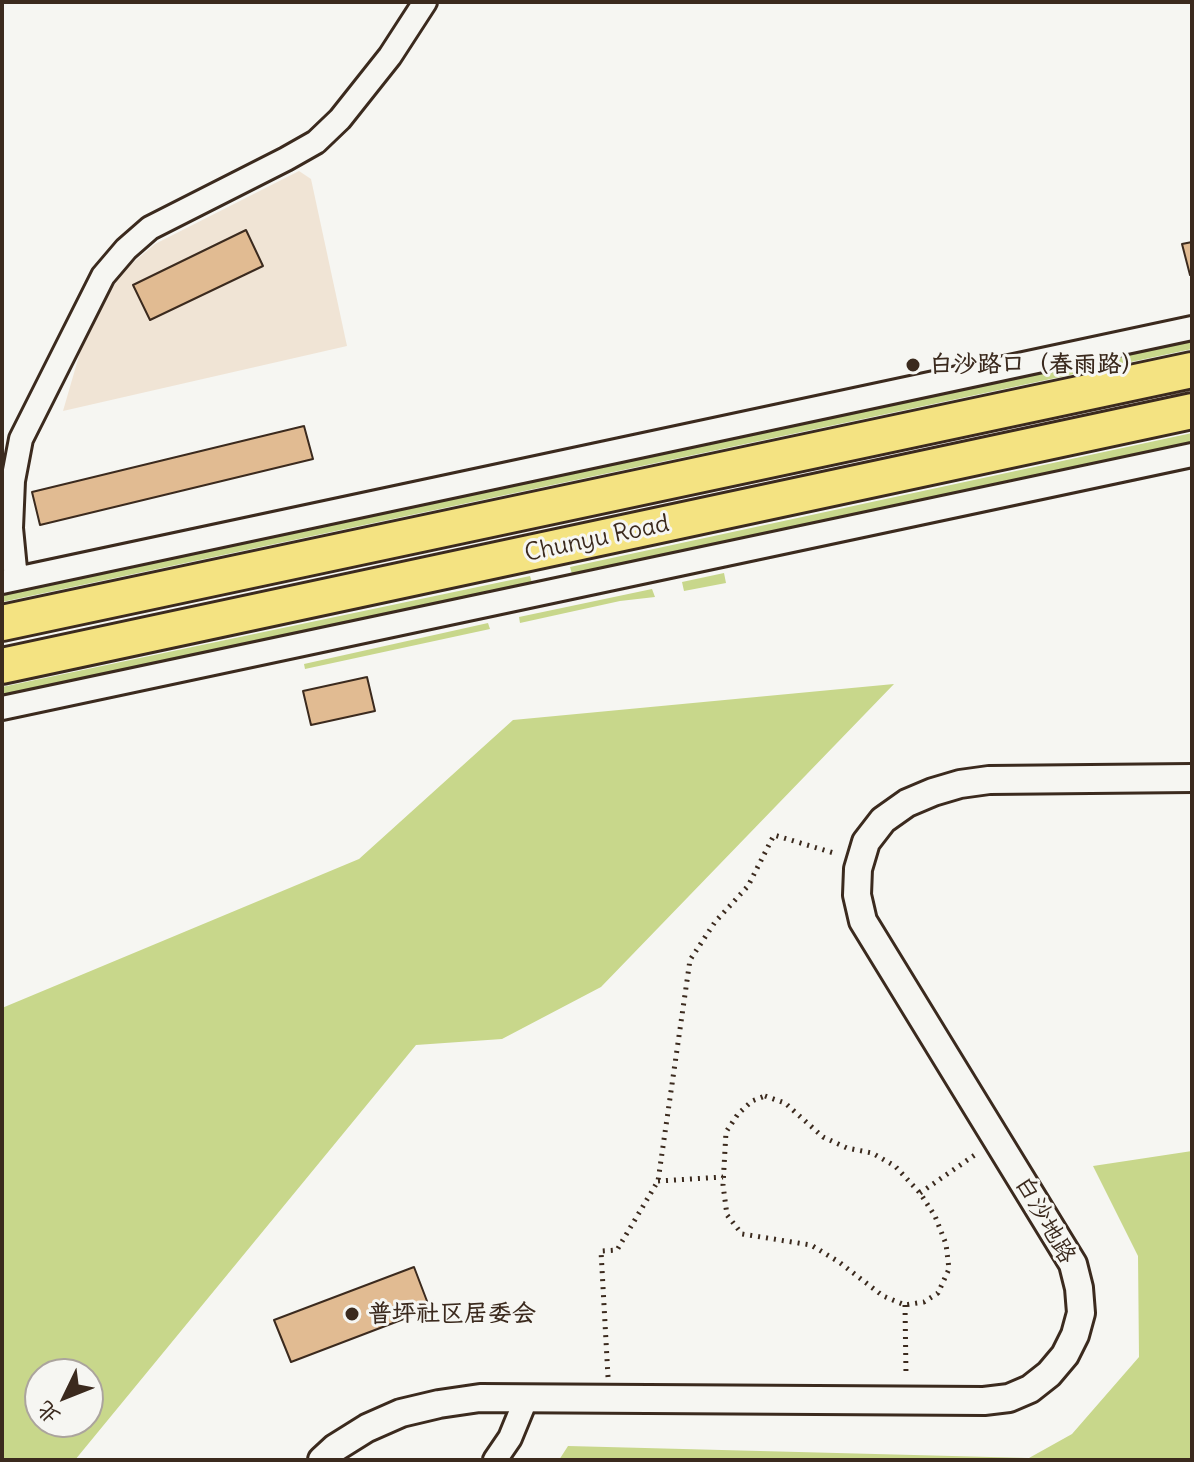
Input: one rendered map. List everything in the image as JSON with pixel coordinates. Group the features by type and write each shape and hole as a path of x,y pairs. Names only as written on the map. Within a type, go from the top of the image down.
{"main road":[{"name":"Chunyu Road","path":"2,623 1192,370"},
{"name":"Chunyu Road","path":"2,666 1192,411"}],"street":[{"path":"425,2 390,56 340,119 316,142 150,228 126,249 103,276 21,439 13,481 9,581 1192,328"},
{"path":"2,708 1192,455"},
{"name":"白沙地路","path":"322,1460 367,1428 401,1413 480,1398 984,1401 1009,1398 1030,1389 1049,1374 1065,1355 1075,1335 1081,1313 1073,1264 863,921 857,895 866,842 883,820 907,803 960,784 989,780 1192,778"},
{"path":"495,1460 510,1438 526,1399"}],"path":[{"path":"610,1399 601,1251 617,1250 658,1181 690,960 715,922 748,886 774,835 861,861"},
{"path":"765,1096 785,1103 823,1137 847,1148 872,1153 895,1166 920,1193 935,1216 946,1244 949,1269 938,1293 924,1302 905,1305 883,1296 811,1245 742,1234 727,1215 723,1177 726,1132 745,1107 765,1096"},
{"path":"920,1193 997,1140"},
{"path":"658,1181 723,1177"},
{"path":"905,1305 907,1401"}],"shaded area":[{"path":"299,171 311,179 347,346 63,411 85,335 122,272 155,244"}],"green space":[{"path":"1192,338 1192,349 2,602 2,590"},
{"path":"1192,433 1192,447 574,581 570,567"},
{"path":"724,573 726,583 684,591 682,582"},
{"path":"530,576 534,589 2,701 2,687"},
{"path":"652,589 655,597 620,601 520,623 519,617"},
{"path":"488,623 490,629 305,669 304,664"},
{"path":"894,684 601,987 502,1039 416,1045 104,1425 104,1358 24,1358 24,1438 93,1438 75,1460 2,1460 2,1008 359,859 513,720"},
{"path":"1192,1151 1192,1460 559,1460 568,1446 1029,1458 1072,1434 1139,1357 1138,1256 1093,1166"}],"building":[{"path":"246,230 263,266 150,320 133,285"},
{"path":"1192,242 1192,274 1190,275 1182,244"},
{"path":"304,426 313,459 40,525 32,492"},
{"path":"367,677 375,711 311,725 303,691"},
{"name":"普坪社区居委会","path":"414,1267 430,1309 291,1362 274,1320"}],"place":[{"name":"白沙路口（春雨路）","path":"913,365"},
{"name":"普坪社区居委会","path":"352,1314"}]}
